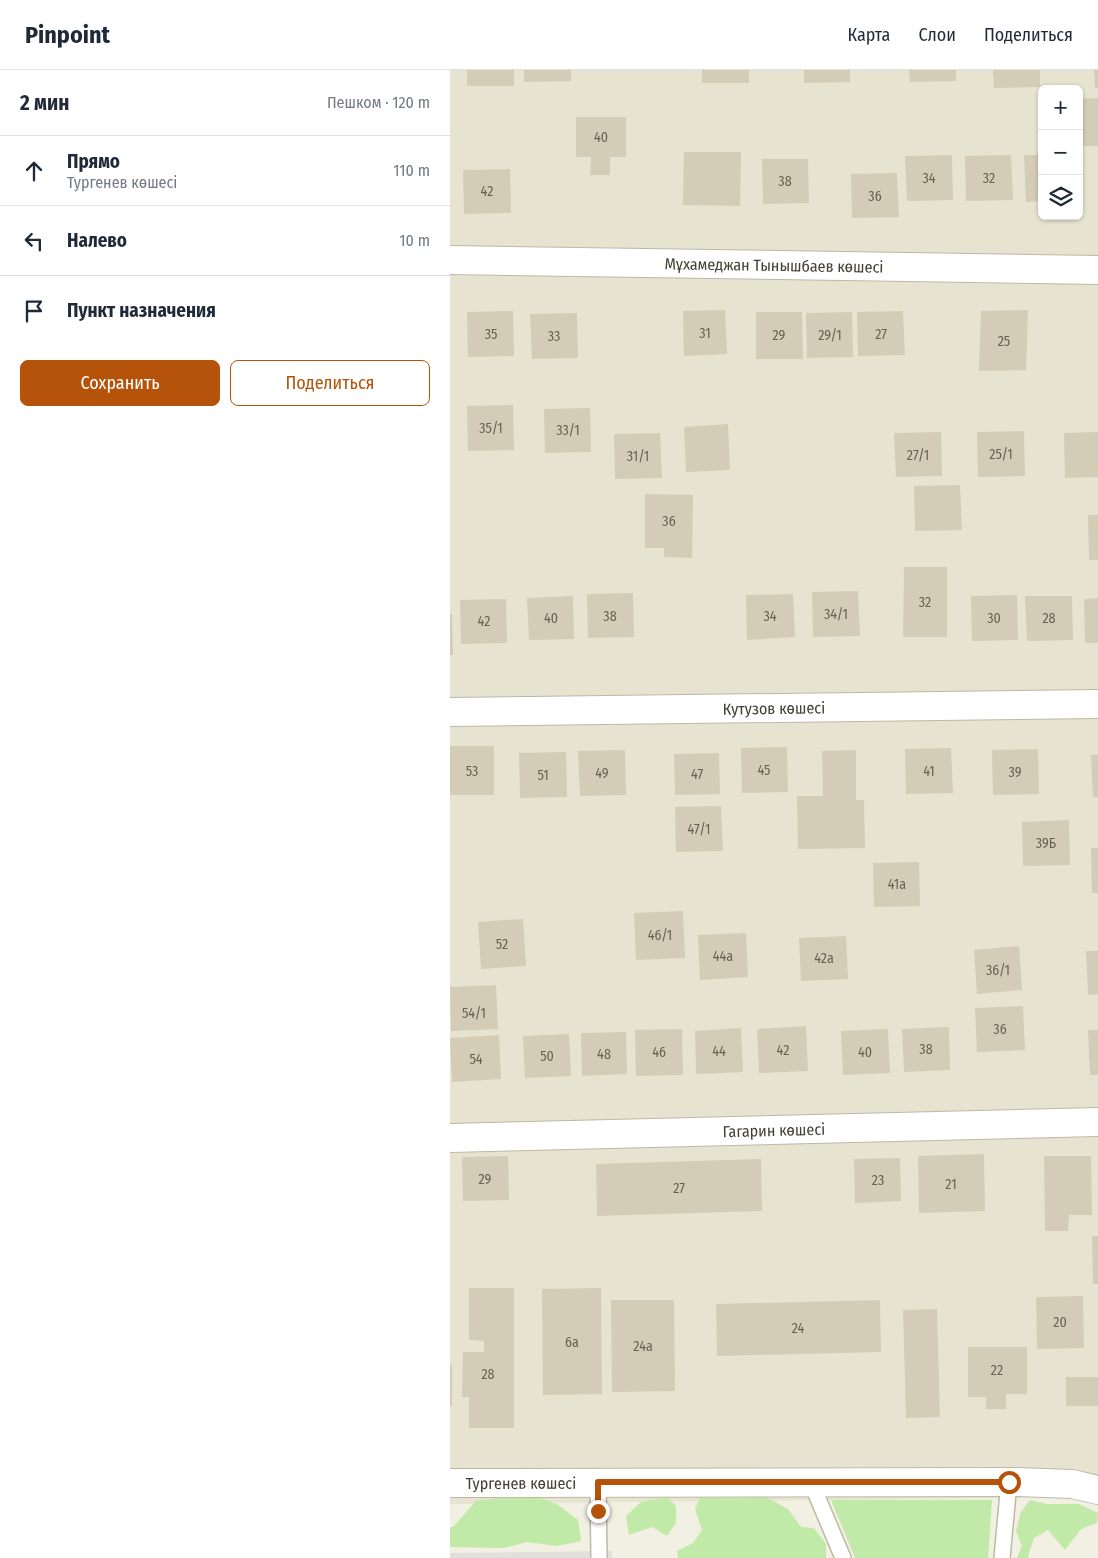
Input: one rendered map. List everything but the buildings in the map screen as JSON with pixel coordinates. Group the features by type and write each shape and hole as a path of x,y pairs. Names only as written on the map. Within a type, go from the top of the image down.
{"street":[{"name":"Мұхамеджан Тынышбаев көшесі","path":"450,260 1098,270"},
{"name":"Кутузов көшесі","path":"450,712 1098,704"},
{"name":"Гагарин көшесі","path":"450,1138 1098,1122"},
{"name":"Тургенев көшесі","path":"450,1483 1009,1482 1089,1485"}],"lane":[{"path":"598,1482 599,1558"},
{"path":"812,1482 843,1558"},
{"path":"1002,1558 1009,1482"}],"shaded area":[{"path":"450,70 1098,70 1098,1497 450,1504"},
{"path":"612,1551 612,1558 450,1558 450,1553"}],"green space":[{"path":"505,1497 540,1498 557,1504 578,1520 581,1541 557,1546 527,1542 504,1548 450,1547 450,1528 476,1501"},
{"path":"667,1497 676,1506 676,1523 667,1536 652,1527 629,1535 626,1516 641,1502"},
{"path":"766,1497 788,1509 801,1527 814,1528 826,1544 826,1558 678,1558 677,1551 693,1543 702,1530 695,1509 700,1498"},
{"path":"831,1500 992,1500 988,1558 855,1558"},
{"path":"1030,1500 1047,1504 1079,1504 1098,1513 1097,1523 1081,1529 1065,1550 1048,1530 1034,1538 1029,1558 1017,1558 1022,1546 1016,1531 1021,1512"}],"route":[{"path":"598,1511 598,1482 1009,1482"}]}
